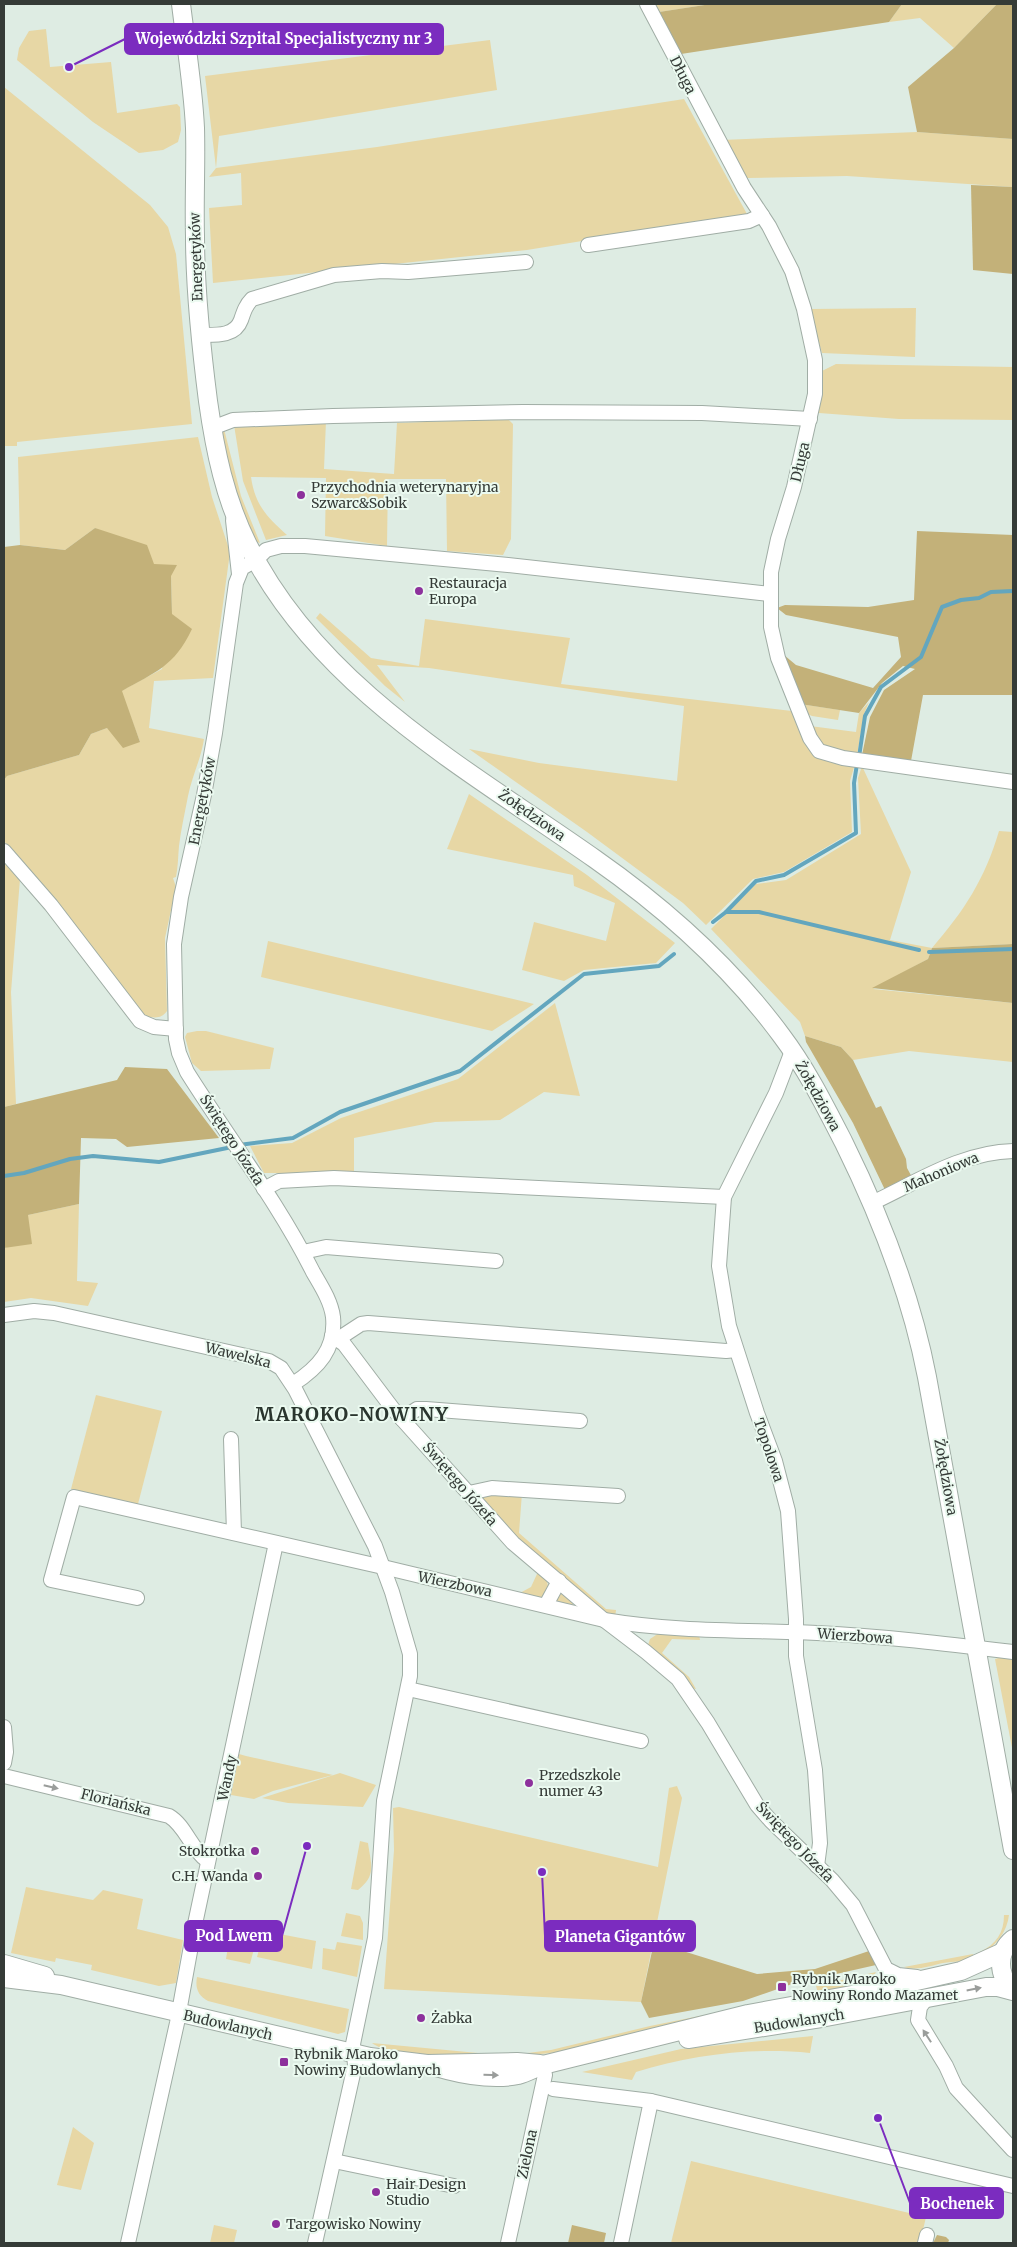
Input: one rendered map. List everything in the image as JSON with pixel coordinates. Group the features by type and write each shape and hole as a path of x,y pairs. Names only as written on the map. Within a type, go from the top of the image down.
{"street":[{"name":"Energetyków","path":"181,4 194,115 195,242 199,335 212,428 221,471 232,507 256,560"},
{"name":"Długa","path":"647,4 698,103 792,271 808,326 816,373 815,394 794,487 778,539 771,572 770,594 771,627 778,658 810,738 819,751 843,758 1013,782"},
{"path":"588,245 749,221 762,215"},
{"path":"199,335 224,334 234,330 239,324 245,307 252,299 328,277 382,271 408,272 526,262"},
{"path":"212,428 233,420 504,412 694,413 810,419"},
{"name":"Energetyków","path":"176,1029 173,960 177,925 204,795 239,574 232,507"},
{"path":"239,574 262,553 273,548 305,546 508,565 770,594"},
{"name":"Żołędziowa","path":"256,560 270,585 296,620 362,689 413,731 614,872 671,917 732,977 765,1014 792,1051 830,1116 872,1203 900,1273 923,1354 1013,1850"},
{"path":"4,851 70,928 140,1021 154,1027 176,1029"},
{"name":"Świętego Józefa","path":"176,1029 177,1047 182,1063 264,1189 302,1252 331,1309 335,1338 346,1347 402,1419 513,1543 604,1620 678,1679 708,1723 757,1805 832,1880 853,1905 886,1968"},
{"name":"Topolowa","path":"792,1051 776,1093 724,1198 719,1266 729,1326 774,1461 788,1511 796,1656 815,1770 820,1843 817,1866"},
{"name":"Mahoniowa","path":"872,1203 963,1160 985,1154 1013,1151"},
{"path":"264,1189 279,1181 334,1178 724,1198"},
{"path":"302,1252 326,1247 496,1261"},
{"name":"Wawelska","path":"4,1314 34,1311 54,1313 262,1358 276,1364 292,1384 383,1567 409,1649 411,1668 383,1808 375,1938 353,2044 355,2065 315,2243"},
{"path":"292,1384 312,1371 322,1361 335,1338 361,1324 368,1323 726,1351 736,1350"},
{"path":"402,1419 417,1409 426,1409 580,1421"},
{"path":"231,1439 234,1534"},
{"path":"469,1493 492,1488 618,1496"},
{"name":"Wierzbowa","path":"137,1598 52,1580 74,1498 383,1567 604,1620 650,1626 719,1631 850,1634 976,1646 1013,1652"},
{"name":"Wandy","path":"128,2243 180,2013 193,1931 276,1543"},
{"path":"546,1605 558,1581"},
{"path":"639,1646 650,1626"},
{"path":"408,1689 642,1741"},
{"path":"4,1726 6,1752 4,1764"},
{"name":"Floriańska","path":"4,1776 169,1816 176,1822 197,1852 208,1861"},
{"path":"1010,1941 1001,1960 1002,1972 1013,1990"},
{"name":"Budowlanych","path":"4,1978 61,1985 354,2054 427,2064 517,2062 543,2065 748,2014 875,1990 968,1969 1010,1941"},
{"name":"Budowlanych","path":"4,1964 38,1973 61,1985"},
{"path":"875,1990 883,1978 886,1968 898,1976 933,1978"},
{"name":"Budowlanych","path":"642,2041 688,2039 821,2018 989,1987 1013,1990"},
{"path":"926,1999 920,2007 918,2020 949,2072 956,2088 1013,2150"},
{"name":"Zielona","path":"508,2243 545,2074 543,2065"},
{"path":"553,2089 651,2101 910,2163 1013,2185"},
{"path":"622,2243 651,2101"},
{"path":"334,2161 454,2186"}],"shaded area":[{"path":"654,4 711,4 659,12"},
{"path":"711,4 902,4 889,22 681,54 659,12"},
{"path":"902,4 997,4 954,48 920,18 889,22"},
{"path":"997,4 1013,4 1013,139 917,132 908,87 954,48"},
{"path":"46,29 50,67 111,62 117,113 177,104 180,107 181,130 178,142 163,150 139,153 93,122 17,60 19,48 29,31"},
{"path":"490,40 497,90 219,136 216,168 205,76"},
{"path":"4,87 150,205 168,227 176,254 192,424 17,442 17,446 4,446"},
{"path":"684,99 747,214 527,250 213,283 209,208 242,205 241,173 209,177 216,168 377,147"},
{"path":"917,132 1013,139 1013,187 847,176 747,178 722,140"},
{"path":"971,185 1013,187 1013,274 973,270"},
{"path":"916,308 915,357 822,353 809,309"},
{"path":"836,364 1013,367 1013,420 899,419 819,413 822,371"},
{"path":"508,419 513,424 511,539 503,555 447,551 446,479 388,479 387,546 325,536 326,478 251,477 253,487 263,510 287,535 266,540 243,481 234,425 326,421 324,469 394,474 397,423"},
{"path":"224,429 241,496 260,543 254,541 234,490 220,430"},
{"path":"198,437 212,497 230,552 213,678 154,681 149,728 204,739 188,796 176,877 173,878 176,887 165,938 167,1011 160,1017 152,1017 145,1016 110,974 78,929 4,841 4,780 7,776 79,755 91,734 107,728 140,742 121,691 162,669 172,614 171,576 95,528 65,550 20,545 18,457"},
{"path":"95,528 147,545 154,564 177,565 171,576 172,614 192,629 171,660 154,673 122,691 140,742 123,748 107,728 91,734 79,755 7,776 4,780 4,547 20,545 65,550"},
{"path":"917,531 1013,535 1013,695 923,695 911,761 862,755 870,717 884,690 915,669 903,666 882,683 859,713 800,704 784,655 796,665 873,688 901,657 898,637 786,615 777,608 785,605 868,607 914,600"},
{"path":"320,613 371,658 419,666 425,619 570,638 561,684 792,711 806,741 817,754 830,762 855,764 850,781 852,832 784,872 753,879 706,925 683,903 587,832 469,749 539,763 677,781 684,706 429,668 377,665 405,702 385,686 316,618"},
{"path":"869,702 864,714 857,755 823,746 810,726 856,732 859,713"},
{"path":"800,704 840,710 838,720 812,716 803,712"},
{"path":"862,766 911,872 890,940 932,948 928,959 873,989 1013,1003 1013,1062 909,1051 853,1060 841,1047 805,1036 800,1022 711,929 756,884 786,880 861,834 858,778"},
{"path":"469,794 587,875 675,943 656,963 584,970 564,981 522,970 534,922 606,941 615,903 574,886 573,875 447,849"},
{"path":"999,831 1013,832 1013,944 932,948 954,921 972,894 987,864"},
{"path":"4,858 20,879 11,992 16,1104 4,1107"},
{"path":"268,941 534,1004 492,1031 261,977"},
{"path":"1013,944 1013,1003 872,988 928,959 932,948"},
{"path":"555,1003 580,1096 544,1092 500,1120 435,1122 354,1138 354,1173 264,1173 250,1146 292,1143 341,1118 458,1079"},
{"path":"206,1031 274,1048 270,1069 201,1071 192,1063 185,1037 187,1033"},
{"path":"805,1036 841,1047 853,1060 876,1108 881,1106 906,1159 907,1168 913,1179 886,1192 853,1123 806,1042"},
{"path":"125,1067 167,1069 219,1138 127,1147 116,1139 81,1138 79,1204 28,1215 32,1244 4,1248 4,1107 117,1080"},
{"path":"79,1204 77,1281 98,1283 88,1306 31,1298 4,1302 4,1248 6,1248 28,1215"},
{"path":"96,1395 162,1411 138,1504 71,1489"},
{"path":"522,1493 519,1533 606,1609 616,1610 615,1618 607,1615 524,1548 481,1498 484,1494"},
{"path":"541,1573 546,1579 548,1587 546,1594 533,1598 518,1594 531,1587 537,1574"},
{"path":"562,1593 572,1602 574,1608 557,1603 556,1599"},
{"path":"659,1633 699,1635 700,1640 672,1639 662,1653 689,1677 696,1689 691,1688 648,1645 650,1639"},
{"path":"1002,1657 1013,1658 1013,1753 995,1659"},
{"path":"239,1754 333,1775 273,1791 254,1799 231,1795"},
{"path":"340,1773 376,1785 363,1807 288,1803 262,1798"},
{"path":"677,1786 682,1798 641,2002 384,1989 394,1850 393,1808 399,1807 658,1867 669,1788"},
{"path":"360,1841 368,1843 371,1869 368,1879 358,1890 351,1889"},
{"path":"26,1887 93,1900 103,1890 143,1899 137,1929 183,1940 176,1983 159,1986 91,1970 92,1965 56,1958 55,1962 11,1953"},
{"path":"346,1913 360,1916 363,1923 363,1940 341,1936"},
{"path":"1004,1915 1009,1915 1003,1933 996,1943 981,1955 980,1952 995,1942 1001,1933"},
{"path":"204,1921 259,1930 250,1964 226,1959 230,1934 223,1933 219,1949 200,1944"},
{"path":"264,1931 316,1941 312,1969 257,1957"},
{"path":"337,1942 362,1946 357,1977 322,1969 323,1948 335,1950"},
{"path":"654,1942 757,1974 815,1969 869,1951 876,1965 792,1984 743,2001 649,2018 641,2002"},
{"path":"973,1954 974,1959 970,1960 919,1968 904,1967"},
{"path":"876,1972 868,1985 818,1993 816,1986"},
{"path":"197,1977 349,2009 345,2032 338,2034 208,2001 198,1991 196,1985"},
{"path":"734,2009 742,2011 653,2028 565,2051 520,2054 551,2050 650,2026"},
{"path":"813,2036 810,2053 766,2051 700,2057 636,2072 632,2080 582,2072 681,2049"},
{"path":"372,2043 499,2055 413,2053 381,2048"},
{"path":"73,2127 94,2143 81,2190 57,2185"},
{"path":"691,2161 926,2217 920,2243 671,2243"},
{"path":"214,2225 237,2230 234,2243 210,2243"},
{"path":"572,2225 606,2233 604,2243 568,2243"},
{"path":"937,2235 946,2237 949,2240 948,2243 933,2243"}],"waterway":[{"path":"859,757 865,716 881,687 921,657 942,607 961,600 979,598 991,592 1013,591"},
{"path":"726,912 756,881 784,875 856,833 854,783 857,764"},
{"path":"713,922 726,912 759,912 919,950"},
{"path":"929,952 1013,949"},
{"path":"239,1145 293,1138 340,1112 460,1071 584,974 659,966 674,954"},
{"path":"4,1176 24,1173 70,1159 93,1156 159,1162 232,1147"}],"place":[{"name":"Wojewódzki Szpital Specjalistyczny nr 3","path":"69,67"},
{"name":"Przychodnia weterynaryjna Szwarc&Sobik","path":"301,495"},
{"name":"Restauracja Europa","path":"419,591"},
{"name":"Przedszkole numer 43","path":"529,1783"},
{"name":"Pod Lwem","path":"307,1846"},
{"name":"Stokrotka","path":"255,1851"},
{"name":"Planeta Gigantów","path":"542,1872"},
{"name":"C.H. Wanda","path":"258,1876"},
{"name":"Rybnik Maroko Nowiny Rondo Mazamet","path":"782,1987"},
{"name":"Żabka","path":"421,2018"},
{"name":"Rybnik Maroko Nowiny Budowlanych","path":"284,2062"},
{"name":"Bochenek","path":"878,2118"},
{"name":"Hair Design Studio","path":"376,2192"},
{"name":"Targowisko Nowiny","path":"276,2224"}],"district":[{"name":"MAROKO-NOWINY","path":"352,1414"}]}
